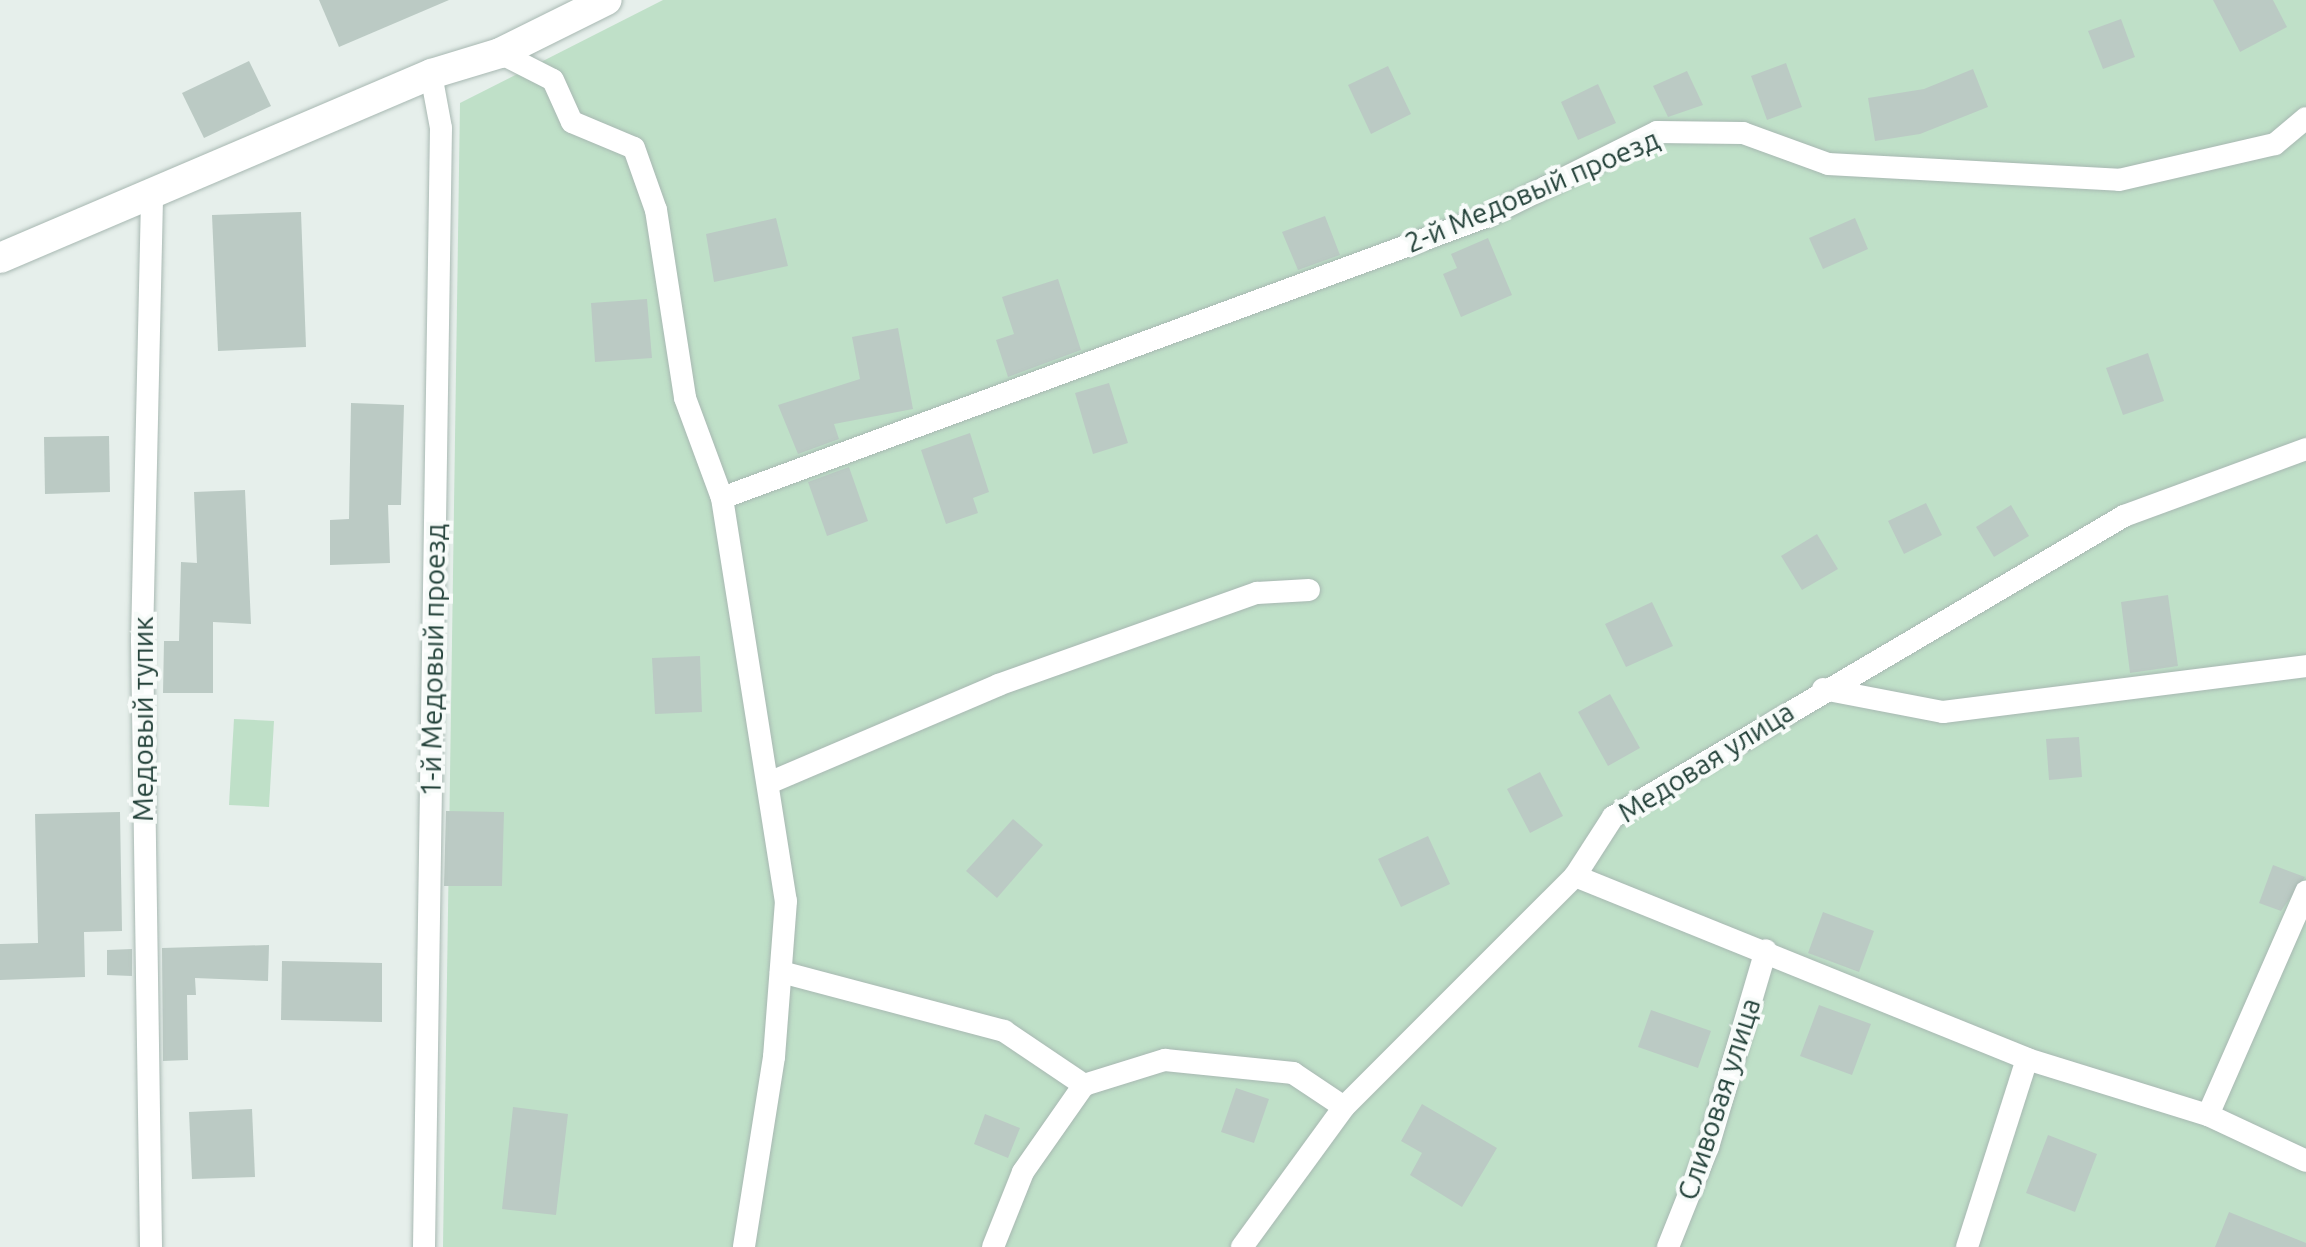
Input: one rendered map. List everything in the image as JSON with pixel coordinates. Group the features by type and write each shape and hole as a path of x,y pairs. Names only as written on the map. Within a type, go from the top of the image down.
{"street":[{"path":"0,258 431,74 500,53 606,0"}],"lane":[{"path":"500,53 553,80 572,122 634,148 656,210 685,398 722,498 772,782 786,901 781,972 744,1247"},
{"name":"1-й Медовый проезд","path":"424,1247 442,128 431,74"},
{"name":"2-й Медовый проезд","path":"722,498 1488,216 1656,132 1743,132 1828,164 2119,180 2275,144 2306,118"},
{"name":"Медовый тупик","path":"151,1247 142,640 152,190"},
{"name":"Медовая улица","path":"1242,1247 1344,1107 1575,876 1613,817 1822,690 2124,516 2306,449"},
{"path":"772,782 998,685 1257,593 1309,590"},
{"path":"1822,690 1942,712 2306,666"},
{"path":"1575,876 2027,1058 2208,1115 2306,1161"},
{"path":"2208,1115 2306,892"},
{"name":"Сливовая улица","path":"1668,1247 1708,1147 1766,950"},
{"path":"781,972 1004,1030 1084,1085"},
{"path":"1968,1247 2027,1058"},
{"path":"993,1247 1023,1172 1084,1085 1165,1060 1293,1073 1344,1107"}],"green space":[{"path":"663,0 2306,0 2306,1247 443,1247 460,103"},
{"path":"234,719 274,721 269,807 229,805"}],"building":[{"path":"319,0 449,0 339,47"},
{"path":"2213,0 2273,0 2287,27 2240,52"},
{"path":"2121,19 2135,57 2103,69 2088,31"},
{"path":"249,61 271,106 204,138 182,93"},
{"path":"1786,63 1802,107 1767,120 1751,76"},
{"path":"1388,66 1411,114 1371,134 1348,85"},
{"path":"1973,69 1988,107 1920,134 1875,141 1868,98 1924,89"},
{"path":"1687,71 1703,105 1668,117 1653,86"},
{"path":"1598,84 1616,123 1578,140 1561,102"},
{"path":"301,212 306,347 218,351 212,215"},
{"path":"1325,216 1340,255 1298,270 1282,232"},
{"path":"776,218 788,266 714,282 706,234"},
{"path":"1855,218 1868,249 1823,269 1809,238"},
{"path":"1488,238 1512,295 1461,317 1443,274 1457,268 1451,254"},
{"path":"1058,279 1081,350 1008,377 996,340 1014,334 1002,297"},
{"path":"647,299 652,358 595,362 591,303"},
{"path":"898,328 913,409 834,424 839,439 798,454 778,405 860,379 852,337"},
{"path":"2148,353 2164,401 2123,415 2106,368"},
{"path":"1109,383 1128,443 1093,454 1075,393"},
{"path":"351,403 404,405 401,505 388,505 390,563 330,565 330,520 349,519"},
{"path":"970,433 989,492 973,498 978,513 946,524 921,450"},
{"path":"109,436 110,492 45,494 44,437"},
{"path":"849,467 868,521 827,536 808,482"},
{"path":"245,490 251,624 213,622 213,693 163,693 164,641 179,641 181,562 197,563 194,492"},
{"path":"1926,503 1942,535 1904,554 1888,521"},
{"path":"2011,505 2029,536 1994,557 1976,527"},
{"path":"1817,534 1838,569 1802,590 1781,556"},
{"path":"2168,595 2178,666 2130,673 2121,602"},
{"path":"1652,602 1673,646 1626,667 1605,624"},
{"path":"700,656 702,712 655,714 652,658"},
{"path":"1610,694 1640,748 1608,766 1578,712"},
{"path":"2079,737 2082,777 2049,780 2046,739"},
{"path":"1540,772 1563,816 1530,833 1507,789"},
{"path":"446,811 504,812 502,886 444,886"},
{"path":"120,812 122,931 84,932 85,977 0,980 0,944 38,943 35,814"},
{"path":"1013,819 1043,845 997,898 966,871"},
{"path":"1428,836 1450,884 1401,907 1378,859"},
{"path":"2273,865 2305,877 2281,911 2259,903"},
{"path":"1823,912 1874,931 1859,972 1808,953"},
{"path":"269,945 268,981 195,978 196,995 187,995 188,1060 163,1061 162,948"},
{"path":"132,949 132,976 107,975 107,950"},
{"path":"282,961 382,963 382,1022 281,1020"},
{"path":"1819,1005 1871,1024 1852,1075 1800,1056"},
{"path":"1651,1010 1711,1031 1698,1068 1638,1047"},
{"path":"1236,1088 1269,1099 1254,1143 1221,1132"},
{"path":"1422,1104 1497,1148 1462,1207 1410,1175 1422,1153 1401,1141"},
{"path":"513,1107 568,1114 556,1215 502,1209"},
{"path":"252,1109 255,1177 192,1179 189,1112"},
{"path":"985,1114 1020,1128 1008,1158 974,1144"},
{"path":"2048,1135 2097,1154 2075,1212 2026,1193"},
{"path":"2229,1212 2306,1243 2306,1247 2215,1247"}]}
